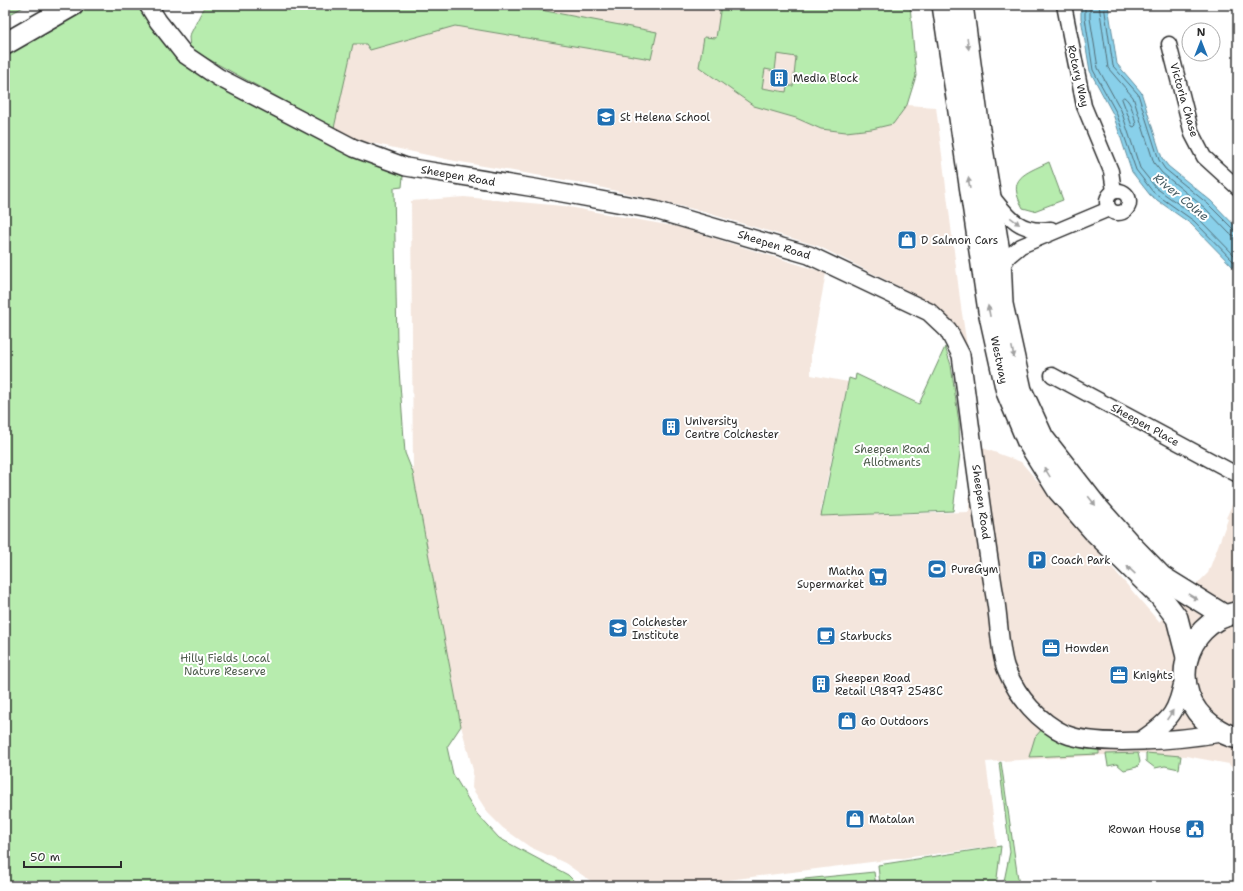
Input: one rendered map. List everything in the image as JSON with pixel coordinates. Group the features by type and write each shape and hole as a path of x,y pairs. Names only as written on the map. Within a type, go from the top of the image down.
{"main road":[{"path":"5,44 73,5"},
{"name":"Westway","path":"943,5 989,311 1007,392 1028,442 1058,490 1094,531 1160,596 1177,618 1186,665 1188,694 1193,706 1202,718 1232,739"},
{"name":"Westway","path":"962,5 1000,270 1002,304 1021,390 1043,438 1096,506 1128,542 1162,577 1231,614"},
{"path":"1186,665 1193,643 1202,631 1231,614"}],"street":[{"name":"Rotary Way","path":"1064,5 1084,106 1111,172 1114,191"},
{"name":"Sheepen Road","path":"150,6 158,21 184,54 218,77 354,148 406,167 535,188 655,210 756,238 809,255 929,312 948,330 961,355 983,523 1006,671 1022,700 1042,719 1066,734 1100,741 1232,739"},
{"name":"Victoria Chase","path":"1169,44 1192,134 1204,157 1238,188"},
{"path":"1000,270 1009,256 1022,246 1107,209 1113,212 1121,213 1129,206 1127,195 1121,191 1114,191 1107,200 1107,209"},
{"path":"989,193 1014,222 1026,228 1040,231 1063,227"},
{"name":"Sheepen Place","path":"1052,375 1238,475"},
{"path":"1141,740 1164,725 1179,703 1186,665"}],"shaded area":[{"path":"205,5 910,5 916,76 907,105 936,107 961,307 983,448 1021,462 1159,622 1208,573 1228,519 1226,518 1238,492 1238,776 1229,764 1186,756 1138,753 986,762 997,846 681,886 598,886 565,863 530,847 503,828 488,813 472,788 473,770 461,726 413,473 411,201 464,197 563,206 678,227 826,273 811,353 811,375 848,382 821,508 821,516 969,512 969,468 957,363 946,332 928,301 818,246 697,210 582,183 455,161 353,139 190,49 189,37"}],"green space":[{"path":"5,5 24,5 25,6 5,17"},
{"name":"Hilly Fields Local Nature Reserve","path":"89,5 140,5 174,55 203,76 263,109 403,176 402,187 394,188 397,342 405,453 413,473 461,726 447,747 453,774 477,814 499,838 568,875 579,886 5,886 5,52"},
{"path":"205,5 536,5 535,9 657,32 651,59 455,26 370,50 366,44 353,44 334,128 190,49 189,37"},
{"path":"721,5 910,5 916,76 907,105 893,124 872,129 846,132 821,129 796,118 754,106 699,67 704,37 716,38","holes":["777,54 796,57 793,86 787,86 786,92 762,88 765,69 775,71"]},
{"path":"1049,162 1063,200 1034,211 1023,208 1016,190 1017,183 1025,174"},
{"name":"Sheepen Road Allotments","path":"945,347 951,365 959,423 960,453 953,511 821,516 849,378 855,380 856,374 919,404"},
{"path":"1044,727 1099,748 1099,754 1029,757 1035,737"},
{"path":"1138,753 1140,762 1137,767 1124,770 1117,764 1108,766 1106,754"},
{"path":"1146,753 1181,756 1179,769 1165,766 1155,768 1146,761"},
{"path":"1001,762 1019,886 1003,886 1010,852 999,763"},
{"path":"1001,846 996,886 880,886 878,865"},
{"path":"874,872 876,886 735,886"}],"water":[{"name":"River Colne","path":"1081,5 1108,5 1117,64 1141,92 1162,158 1168,166 1211,201 1238,229 1238,272 1191,224 1150,195 1132,172 1113,114 1090,71 1081,18"}],"place":[{"name":"Media Block","path":"779,78"},
{"name":"St Helena School","path":"606,117"},
{"name":"D Salmon Cars","path":"907,240"},
{"name":"University Centre Colchester","path":"671,427"},
{"name":"Coach Park","path":"1037,560"},
{"name":"PureGym","path":"937,569"},
{"name":"Matha Supermarket","path":"878,577"},
{"name":"Colchester Institute","path":"618,628"},
{"name":"Starbucks","path":"826,636"},
{"name":"Howden","path":"1051,648"},
{"name":"Knights","path":"1119,675"},
{"name":"Sheepen Road Retail L9897 2548C","path":"821,684"},
{"name":"Go Outdoors","path":"847,721"},
{"name":"Matalan","path":"855,819"},
{"name":"Rowan House","path":"1195,829"}]}
